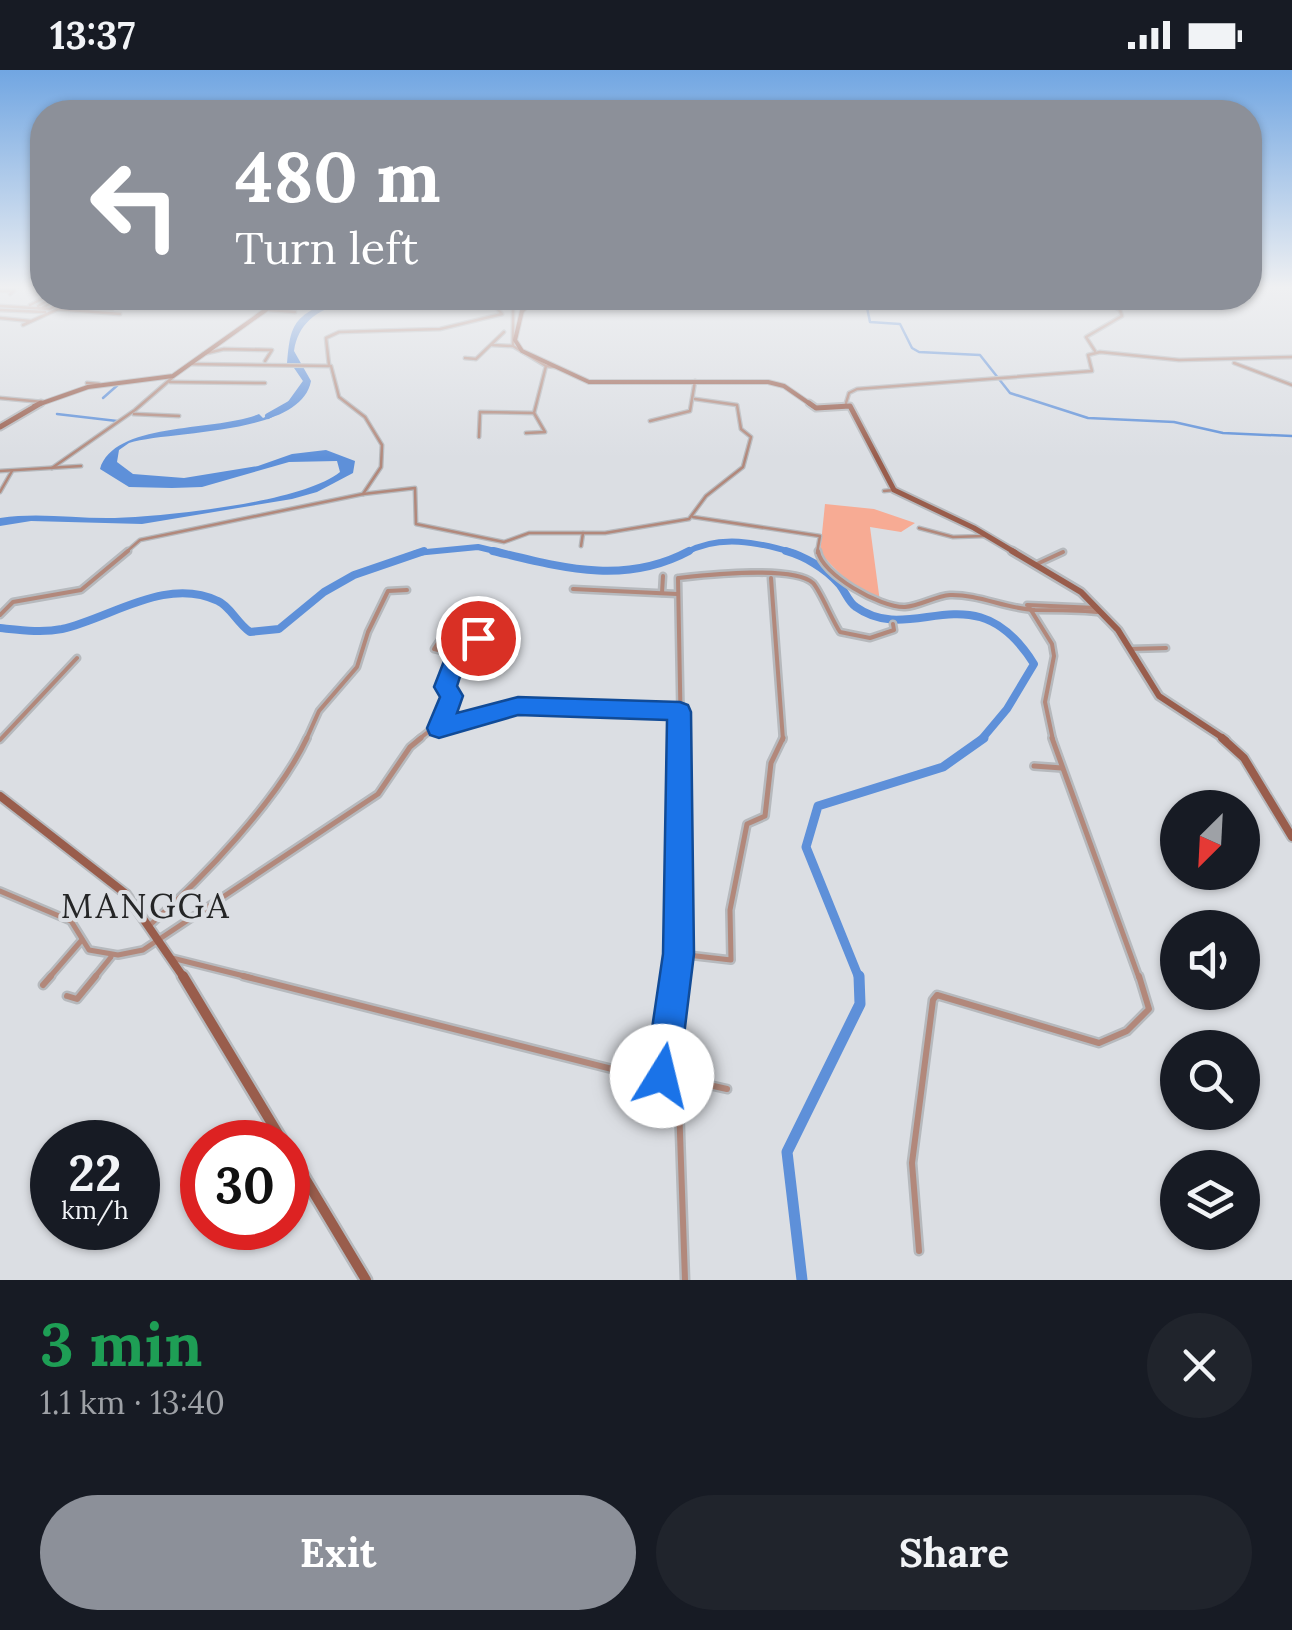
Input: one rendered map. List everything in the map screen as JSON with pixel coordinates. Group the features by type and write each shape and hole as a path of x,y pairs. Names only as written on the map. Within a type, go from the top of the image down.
{"street":[{"path":"52,468 218,345"},
{"path":"327,345 339,397 365,412 384,453 380,470 364,494"},
{"path":"465,358 476,360 492,345"},
{"path":"503,345 516,346 576,378 604,384 768,382 784,386 816,408 846,404"},
{"path":"1091,345 1095,351"},
{"path":"516,346 546,366 555,367"},
{"path":"211,350 272,350 264,362"},
{"path":"894,490 846,404 849,394 857,389 1092,371 1088,355 1095,351 1130,358 1230,362 1292,357"},
{"path":"1230,362 1292,385"},
{"path":"191,364 329,365"},
{"path":"526,433 545,432 534,413 546,366"},
{"path":"277,370 285,367"},
{"path":"87,383 171,379 265,383"},
{"path":"650,421 688,412 695,398 696,381"},
{"path":"768,382 769,389"},
{"path":"2,427 43,402 99,384"},
{"path":"0,398 43,402"},
{"path":"694,517 701,502 743,466 751,437 742,429 738,405 695,398"},
{"path":"479,437 480,412 534,413"},
{"path":"130,414 179,416"},
{"path":"0,470 81,466"},
{"path":"0,492 8,484 13,469"},
{"path":"0,614 12,602 81,590 140,540 364,494 415,488 416,524 432,524 484,539 508,541 540,532 625,531 694,517 820,536 820,560 864,596 889,606 907,607 949,595 1028,608 1101,611"},
{"path":"884,491 894,490 1037,564 1101,611 1159,696 1229,742 1244,758 1292,836"},
{"path":"919,528 952,537 984,536"},
{"path":"581,546 584,533"},
{"path":"1037,564 1063,552"},
{"path":"662,1076 679,954 678,578 682,575 809,579 821,593 832,624 844,634 884,636 894,630 892,624"},
{"path":"662,593 663,576"},
{"path":"679,954 731,960 730,910 746,824 764,816 772,763 783,741 770,577"},
{"path":"573,589 677,594"},
{"path":"150,925 184,894 285,778 320,711 357,668 368,632 388,591 407,590"},
{"path":"1012,606 1101,611"},
{"path":"919,1251 912,1163 937,995 1099,1044 1110,1042 1146,1016 1149,1008 1062,768 1044,701 1056,664 1054,640 1028,608"},
{"path":"448,628 434,649 474,653 478,638"},
{"path":"1130,649 1166,648"},
{"path":"439,728 452,696 445,687 457,654"},
{"path":"0,740 76,658"},
{"path":"0,891 71,921 89,950 112,957 138,954 378,794 418,738 439,728 518,706 680,712"},
{"path":"1034,766 1062,768"},
{"path":"0,796 126,894 161,940 270,1120"},
{"path":"43,984 81,941"},
{"path":"67,996 77,999 112,957"},
{"path":"172,958 620,1071 727,1089"},
{"path":"673,1077 679,1104 686,1280"},
{"path":"310,1187 366,1280"}],"shaded area":[{"path":"825,504 874,509 915,523 901,532 870,527 880,602 855,587 820,553"}],"water":[{"path":"289,345 295,345 294,351 311,381 302,399 284,412 232,428 129,443 119,450 117,462 133,474 184,478 326,450 355,461 353,473 317,492 292,499 142,524 31,521 0,526 0,518 15,516 115,518 232,506 321,483 340,472 337,461 289,462 202,487 129,487 100,469 109,454 125,443 145,435 259,414 263,418 290,405 306,381 296,366 287,367"}],"waterway":[{"path":"911,345 919,352 980,355 1010,393 1088,418 1174,422 1223,433 1292,436"},
{"path":"290,404 306,381 291,359"},
{"path":"103,398 120,383"},
{"path":"268,416 290,404"},
{"path":"57,414 117,421"},
{"path":"685,553 725,542 753,543 794,553"},
{"path":"419,553 478,547 503,553"},
{"path":"419,553 424,551"},
{"path":"493,551 567,567 616,571 665,562 689,551"},
{"path":"786,551 821,568 838,583 853,605 878,617 899,620 966,615 989,620 1011,636 1034,664 1007,709 981,740"},
{"path":"0,628 62,629 139,602 179,593 218,601 250,632 279,629 324,592 354,575 419,553"},
{"path":"859,978 806,847 818,806 943,767 984,738"},
{"path":"802,1280 787,1152 860,1004 859,976"}],"district":[{"name":"MANGGA","path":"146,906"}],"route":[{"path":"478,638 474,652 457,654 448,672 445,687 452,696 439,728 518,706 680,712 679,954 662,1076"}]}
